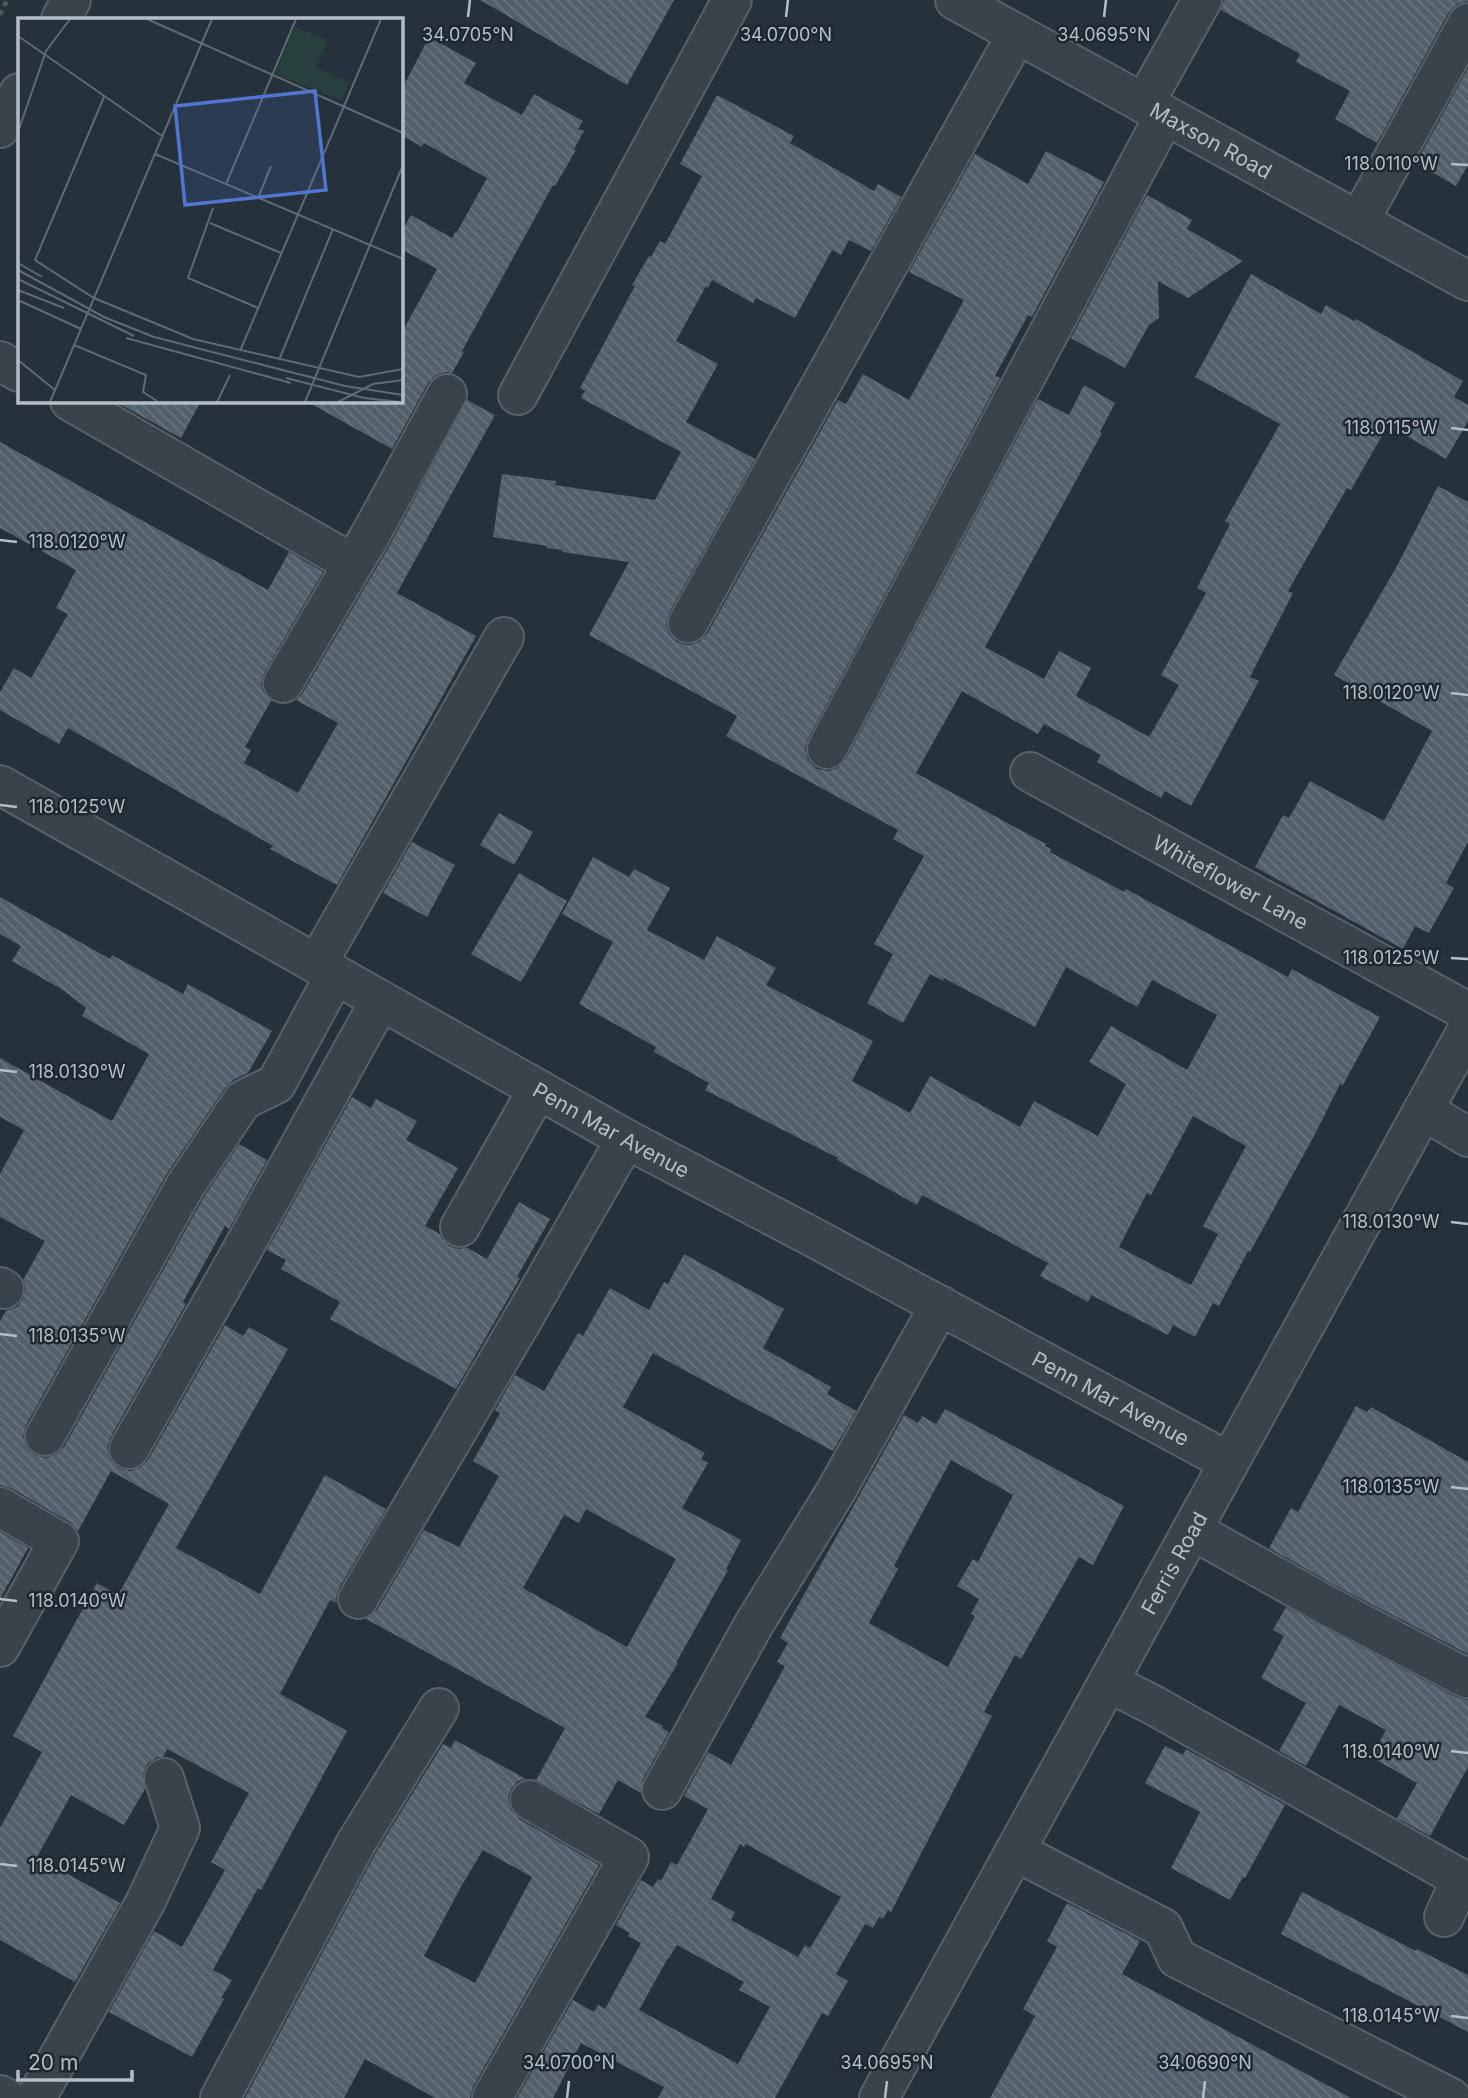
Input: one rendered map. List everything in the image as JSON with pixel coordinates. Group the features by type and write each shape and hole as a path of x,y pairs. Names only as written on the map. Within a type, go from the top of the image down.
{"street":[{"path":"62,18 72,0"},
{"path":"518,395 732,0"},
{"name":"Maxson Road","path":"956,0 1468,281"},
{"path":"827,749 1155,109 1202,0"},
{"path":"1359,221 1468,23"},
{"path":"688,623 1017,34"},
{"path":"0,128 18,95"},
{"path":"0,361 18,371"},
{"path":"283,683 353,564 447,394"},
{"path":"72,402 353,564"},
{"path":"45,1436 185,1186 243,1100 276,1084 326,970 504,637"},
{"name":"Whiteflower Lane","path":"1030,772 1468,1012"},
{"name":"Penn Mar Avenue","path":"0,785 626,1139 1229,1462"},
{"path":"129,1449 380,1001"},
{"name":"Ferris Road","path":"879,2098 1468,1029"},
{"path":"460,1227 538,1089"},
{"path":"1423,1110 1468,1137"},
{"path":"358,1599 626,1139"},
{"path":"662,1790 754,1624 836,1491 940,1305"},
{"path":"0,1507 59,1541 0,1647"},
{"path":"1192,1530 1328,1606 1466,1678"},
{"path":"1108,1682 1461,1879 1444,1917"},
{"path":"220,2098 356,1843 439,1708"},
{"path":"36,2098 146,1901 180,1828 164,1778"},
{"path":"492,2098 629,1857 530,1800"},
{"path":"1015,1851 1163,1928 1177,1958 1451,2098"},
{"path":"0,2095 6,2098"}],"path":[{"path":"0,15 7,0"}],"building":[{"path":"480,0 674,0 627,85"},
{"path":"1224,0 1468,1 1457,4 1449,12 1377,143 1335,119 1350,91 1296,62 1300,54 1221,10"},
{"path":"429,37 476,63 464,83 522,115 534,94 583,121 578,129 584,131 452,373 436,375 428,383 392,449 308,402 402,402 402,332 437,269 402,250 402,231 411,215 452,238 487,178 424,143 422,147 402,136 402,89"},
{"path":"1468,68 1468,165 1456,186 1416,163"},
{"path":"717,95 794,136 790,143 874,191 878,184 901,197 871,251 849,240 841,255 832,250 795,318 756,298 753,303 712,280 708,288 706,286 676,341 718,364 686,422 755,459 669,613 666,624 669,634 677,642 688,645 699,642 707,634 838,400 846,404 863,374 909,400 964,300 909,272 975,154 1028,184 1046,151 1104,182 1032,317 1028,315 995,376 1000,378 808,739 805,749 808,760 817,769 828,771 838,768 846,759 1038,399 1069,415 1084,385 1115,403 1100,432 1102,433 985,647 1044,679 1059,651 1091,668 1076,696 1149,737 1179,685 1161,675 1206,593 1197,588 1230,524 1225,521 1280,424 1195,377 1251,274 1321,314 1326,305 1354,321 1356,319 1463,381 1454,397 1468,405 1468,421 1446,459 1388,425 1351,490 1347,488 1288,591 1293,593 1250,677 1259,681 1191,806 1165,791 1161,798 1097,762 1101,755 1044,724 1038,734 962,691 916,773 1046,844 1045,846 1051,849 1050,852 1124,892 1126,889 1288,977 1292,969 1380,1017 1343,1085 1340,1084 1313,1138 1219,1306 1213,1303 1195,1337 1173,1325 1168,1335 1091,1295 1088,1302 1040,1276 1048,1263 922,1195 917,1205 837,1160 838,1158 705,1090 709,1083 654,1052 656,1047 579,1004 613,942 562,914 593,857 629,877 634,869 670,888 647,930 704,960 717,936 776,968 766,985 873,1041 852,1081 910,1113 930,1076 1020,1127 1034,1101 1098,1136 1126,1084 1089,1062 1111,1026 1187,1070 1217,1015 1152,980 1137,1007 1066,967 1035,1027 944,978 943,981 930,974 903,1023 867,1003 893,954 874,944 924,856 893,839 898,830 726,736 737,716 589,635 629,562 562,552 563,550 547,546 493,537 502,474 556,481 555,485 655,500 681,452 581,398 585,391 580,388 635,286 632,285 660,241 665,244 702,176 680,164","holes":["1193,1116 1246,1146 1203,1226 1218,1234 1191,1285 1119,1247 1147,1193 1151,1195"]},
{"path":"1147,195 1192,220 1187,229 1243,261 1188,298 1158,281 1159,318 1149,325 1125,368 1071,338"},
{"path":"467,400 495,415 397,593 476,636 337,885 270,849 273,846 68,728 59,744 0,710 0,692 14,668 31,678 68,614 56,608 76,570 0,528 0,442 268,590 289,552 323,572 264,673 261,683 264,693 271,701 245,747 251,750 244,763 298,793 338,723 296,700 391,543"},
{"path":"116,402 200,402 181,438"},
{"path":"1438,486 1468,502 1468,842 1446,883 1454,888 1429,933 1415,926 1403,949 1255,867 1283,815 1289,818 1310,781 1384,821 1432,731 1334,675 1398,564"},
{"path":"499,813 533,832 514,865 480,845"},
{"path":"412,842 455,865 427,917 383,893"},
{"path":"519,873 567,901 521,982 471,954"},
{"path":"0,897 110,959 112,955 183,994 188,984 272,1031 248,1073 233,1080 225,1088 166,1175 26,1425 23,1437 27,1448 35,1455 46,1458 57,1454 64,1447 204,1197 239,1144 267,1160 229,1229 225,1226 183,1302 186,1304 110,1438 107,1448 110,1459 119,1468 130,1471 141,1467 148,1460 225,1325 243,1336 249,1327 288,1349 176,1548 260,1594 325,1475 386,1509 339,1588 337,1603 330,1600 280,1694 347,1731 261,1890 258,1888 213,1970 232,1980 192,2057 109,2012 154,1931 182,1947 225,1870 211,1862 249,1793 167,1749 163,1757 157,1757 147,1764 143,1774 145,1789 124,1825 71,1795 37,1857 120,1903 75,1982 0,1940 0,1828 42,1752 13,1736 97,1583 118,1595 169,1504 111,1471 78,1531 70,1522 11,1488 0,1485 0,1321 6,1311 17,1307 23,1299 26,1288 23,1280 45,1241 0,1217 0,1174 24,1130 0,1117 0,1058 112,1121 149,1054 82,1016 86,1008 63,990 12,961 21,946 0,934"},
{"path":"352,1097 371,1108 376,1099 417,1121 406,1140 458,1168 425,1226 440,1234 449,1246 460,1249 466,1247 487,1259 519,1202 550,1219 517,1277 520,1278 456,1389 330,1319 340,1302 281,1269 286,1260 267,1250"},
{"path":"684,1254 784,1309 763,1348 831,1387 827,1394 856,1411 833,1451 653,1353 623,1407 705,1453 701,1459 708,1463 682,1508 741,1540 726,1569 728,1570 678,1663 645,1717 669,1732 643,1779 641,1793 618,1780 599,1814 536,1780 565,1728 366,1619 377,1610 424,1530 459,1547 499,1476 473,1461 500,1413 495,1410 515,1375 544,1391 578,1333 583,1336 610,1288 649,1310 664,1282 668,1284","holes":["586,1509 676,1559 627,1647 523,1588 564,1515 579,1523"]},
{"path":"1356,1406 1367,1412 1371,1407 1468,1462 1468,1654 1269,1548 1291,1508 1298,1512"},
{"path":"945,1409 1124,1506 1093,1565 1079,1557 1021,1659 1015,1655 984,1712 992,1716 891,1912 888,1910 883,1919 879,1917 873,1928 865,1924 836,1974 848,1981 828,2016 822,2013 775,2098 658,2098 664,2087 581,2043 553,2098 517,2098 573,2000 594,2012 598,2005 605,2009 641,1943 616,1925 641,1880 653,1887 658,1879 661,1881 671,1862 677,1865 708,1809 684,1796 708,1752 731,1765 785,1666 777,1662 788,1643 780,1638 904,1415 918,1423 922,1416 936,1424","holes":["951,1460 1013,1495 978,1562 973,1559 957,1586 979,1599 971,1614 975,1616 948,1667 869,1623 898,1569 894,1566","740,1844 744,1847 746,1844 841,1897 810,1948 805,1945 798,1957 731,1920 735,1912 711,1899","677,1945 744,1982 739,1990 770,2007 738,2064 639,2010"]},
{"path":"0,1532 28,1548 0,1599"},
{"path":"1286,1607 1456,1697 1468,1700 1468,1767 1430,1836 1397,1818 1417,1783 1371,1757 1386,1730 1339,1705 1306,1766 1279,1751 1306,1703 1261,1678 1284,1636 1273,1630"},
{"path":"455,1740 526,1779 518,1781 511,1789 508,1799 511,1810 519,1819 599,1865 473,2087 470,2098 435,2098 365,2059 344,2098 245,2098 375,1854 443,1744 451,1748","holes":["483,1850 532,1877 475,1983 424,1956"]},
{"path":"1165,1746 1183,1755 1186,1749 1285,1805 1230,1900 1171,1868 1200,1812 1145,1783"},
{"path":"1302,1892 1468,1975 1468,2032 1281,1934"},
{"path":"1067,1903 1140,1941 1122,1974 1351,2098 990,2098 1035,2016 1023,2009 1057,1947 1047,1941"}]}
